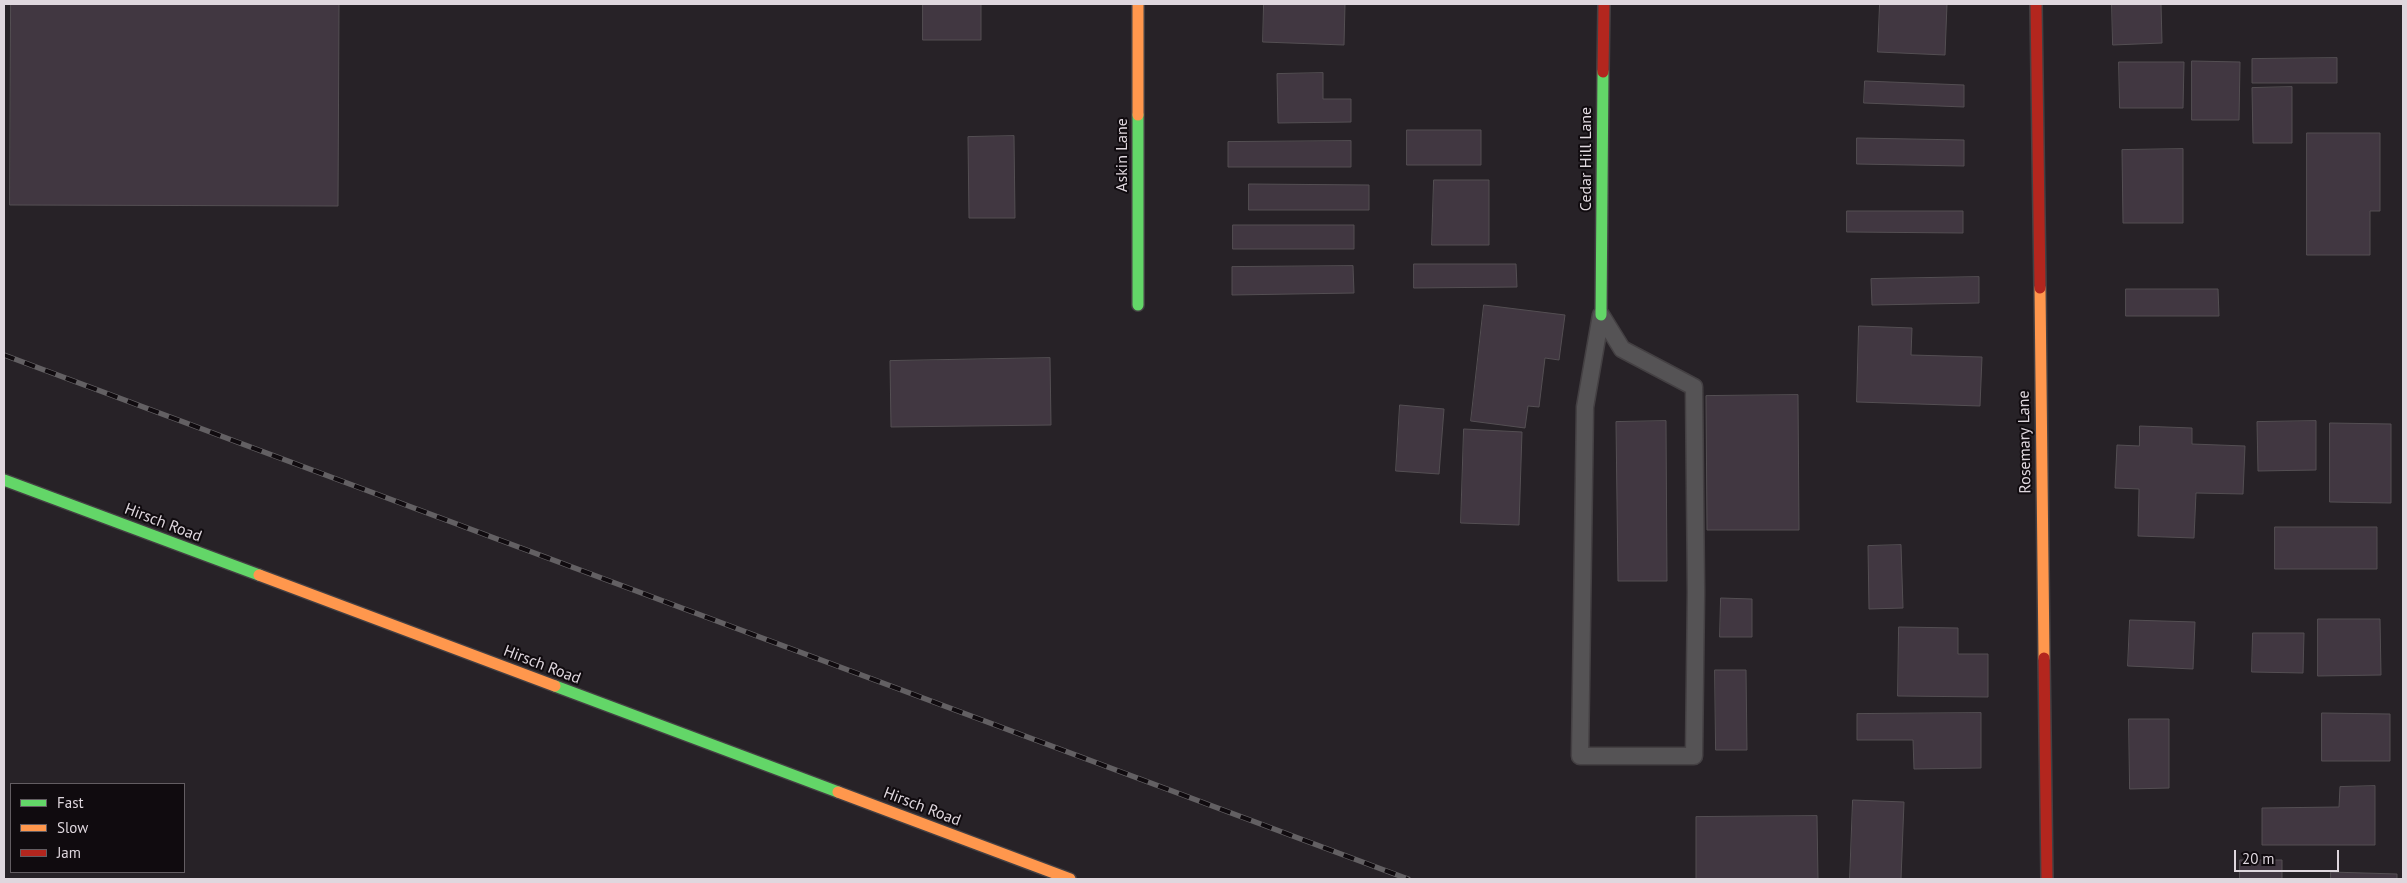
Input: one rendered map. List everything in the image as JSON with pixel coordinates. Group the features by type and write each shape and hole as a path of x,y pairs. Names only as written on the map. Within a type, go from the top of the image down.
{"street":[{"name":"Askin Lane","path":"1138,4 1138,305"},
{"name":"Cedar Hill Lane","path":"1601,315 1604,4"},
{"name":"Rosemary Lane","path":"2036,4 2047,879"},
{"name":"Hirsch Road","path":"4,480 1070,879"}],"lane":[{"path":"1601,315 1622,349 1694,387 1696,592 1694,756 1580,756 1585,407 1601,315"}],"building":[{"path":"11,4 339,4 338,206 10,205"},
{"path":"923,4 981,4 981,40 923,40"},
{"path":"1264,4 1345,4 1344,45 1263,42"},
{"path":"1880,4 1947,4 1945,55 1878,52"},
{"path":"2112,4 2161,4 2162,43 2113,45"},
{"path":"2337,58 2337,83 2252,83 2252,59"},
{"path":"2192,61 2240,62 2239,120 2192,120"},
{"path":"2119,62 2184,62 2183,108 2120,108"},
{"path":"1323,73 1323,99 1351,99 1351,122 1278,123 1277,74"},
{"path":"1865,81 1964,85 1964,107 1864,103"},
{"path":"2292,87 2292,143 2253,143 2252,88"},
{"path":"1407,130 1481,130 1481,165 1407,165"},
{"path":"2307,133 2380,133 2380,211 2370,211 2370,255 2307,255"},
{"path":"1014,136 1015,218 969,218 968,137"},
{"path":"1857,138 1964,140 1964,166 1857,164"},
{"path":"1351,141 1351,167 1228,167 1228,142"},
{"path":"2183,149 2183,223 2123,223 2122,150"},
{"path":"1434,180 1489,180 1489,245 1432,245"},
{"path":"1249,184 1369,185 1369,210 1249,210"},
{"path":"1847,211 1963,211 1963,233 1847,232"},
{"path":"1233,225 1354,225 1354,249 1233,249"},
{"path":"1414,264 1516,264 1517,287 1414,288"},
{"path":"1353,266 1354,293 1232,295 1232,267"},
{"path":"1979,277 1979,303 1872,305 1871,279"},
{"path":"2126,289 2218,289 2219,316 2126,316"},
{"path":"1484,305 1565,315 1559,360 1545,358 1539,407 1528,406 1525,428 1471,421"},
{"path":"1859,326 1912,328 1911,355 1982,357 1980,406 1857,402"},
{"path":"1050,358 1051,425 891,427 890,361"},
{"path":"1798,395 1799,530 1707,530 1706,396"},
{"path":"1400,405 1444,409 1439,474 1396,471"},
{"path":"1666,421 1667,581 1618,581 1616,422"},
{"path":"2316,421 2316,470 2258,471 2257,422"},
{"path":"2330,423 2391,424 2391,503 2330,502"},
{"path":"2140,426 2192,428 2192,444 2245,446 2243,494 2196,493 2194,538 2138,536 2139,489 2115,488 2117,445 2139,446"},
{"path":"1464,429 1522,432 1519,525 1461,523"},
{"path":"2275,527 2377,527 2377,569 2275,569"},
{"path":"1901,545 1903,608 1869,609 1868,546"},
{"path":"1721,598 1752,599 1752,637 1720,637"},
{"path":"2318,619 2380,619 2381,675 2318,676"},
{"path":"2130,620 2195,622 2193,669 2128,666"},
{"path":"1899,627 1958,628 1958,654 1988,654 1988,697 1898,696"},
{"path":"2253,633 2304,633 2303,673 2252,672"},
{"path":"1715,670 1746,670 1747,750 1716,750"},
{"path":"1981,713 1981,768 1914,769 1913,740 1857,740 1857,714"},
{"path":"2322,713 2390,714 2390,761 2322,761"},
{"path":"2129,719 2169,719 2169,788 2130,789"},
{"path":"2375,786 2375,845 2262,845 2262,808 2339,807 2340,787"},
{"path":"1853,800 1904,802 1901,879 1850,879"},
{"path":"1817,816 1818,879 1696,879 1696,817"},
{"path":"2240,860 2282,860 2282,879 2240,879"},
{"path":"2331,872 2397,874 2397,879 2331,879"}],"railway":[{"path":"4,355 1408,879"}],"traffic: fast":[{"path":"1601,315 1603,72"},
{"path":"1138,115 1138,305"},
{"path":"4,480 259,575"},
{"path":"555,686 838,792"}],"traffic: slow":[{"path":"1138,4 1138,115"},
{"path":"2040,288 2044,658"},
{"path":"259,575 555,686"},
{"path":"838,792 1070,879"}],"traffic: jam":[{"path":"1603,72 1604,4"},
{"path":"2036,4 2040,288"},
{"path":"2044,658 2047,879"}]}
